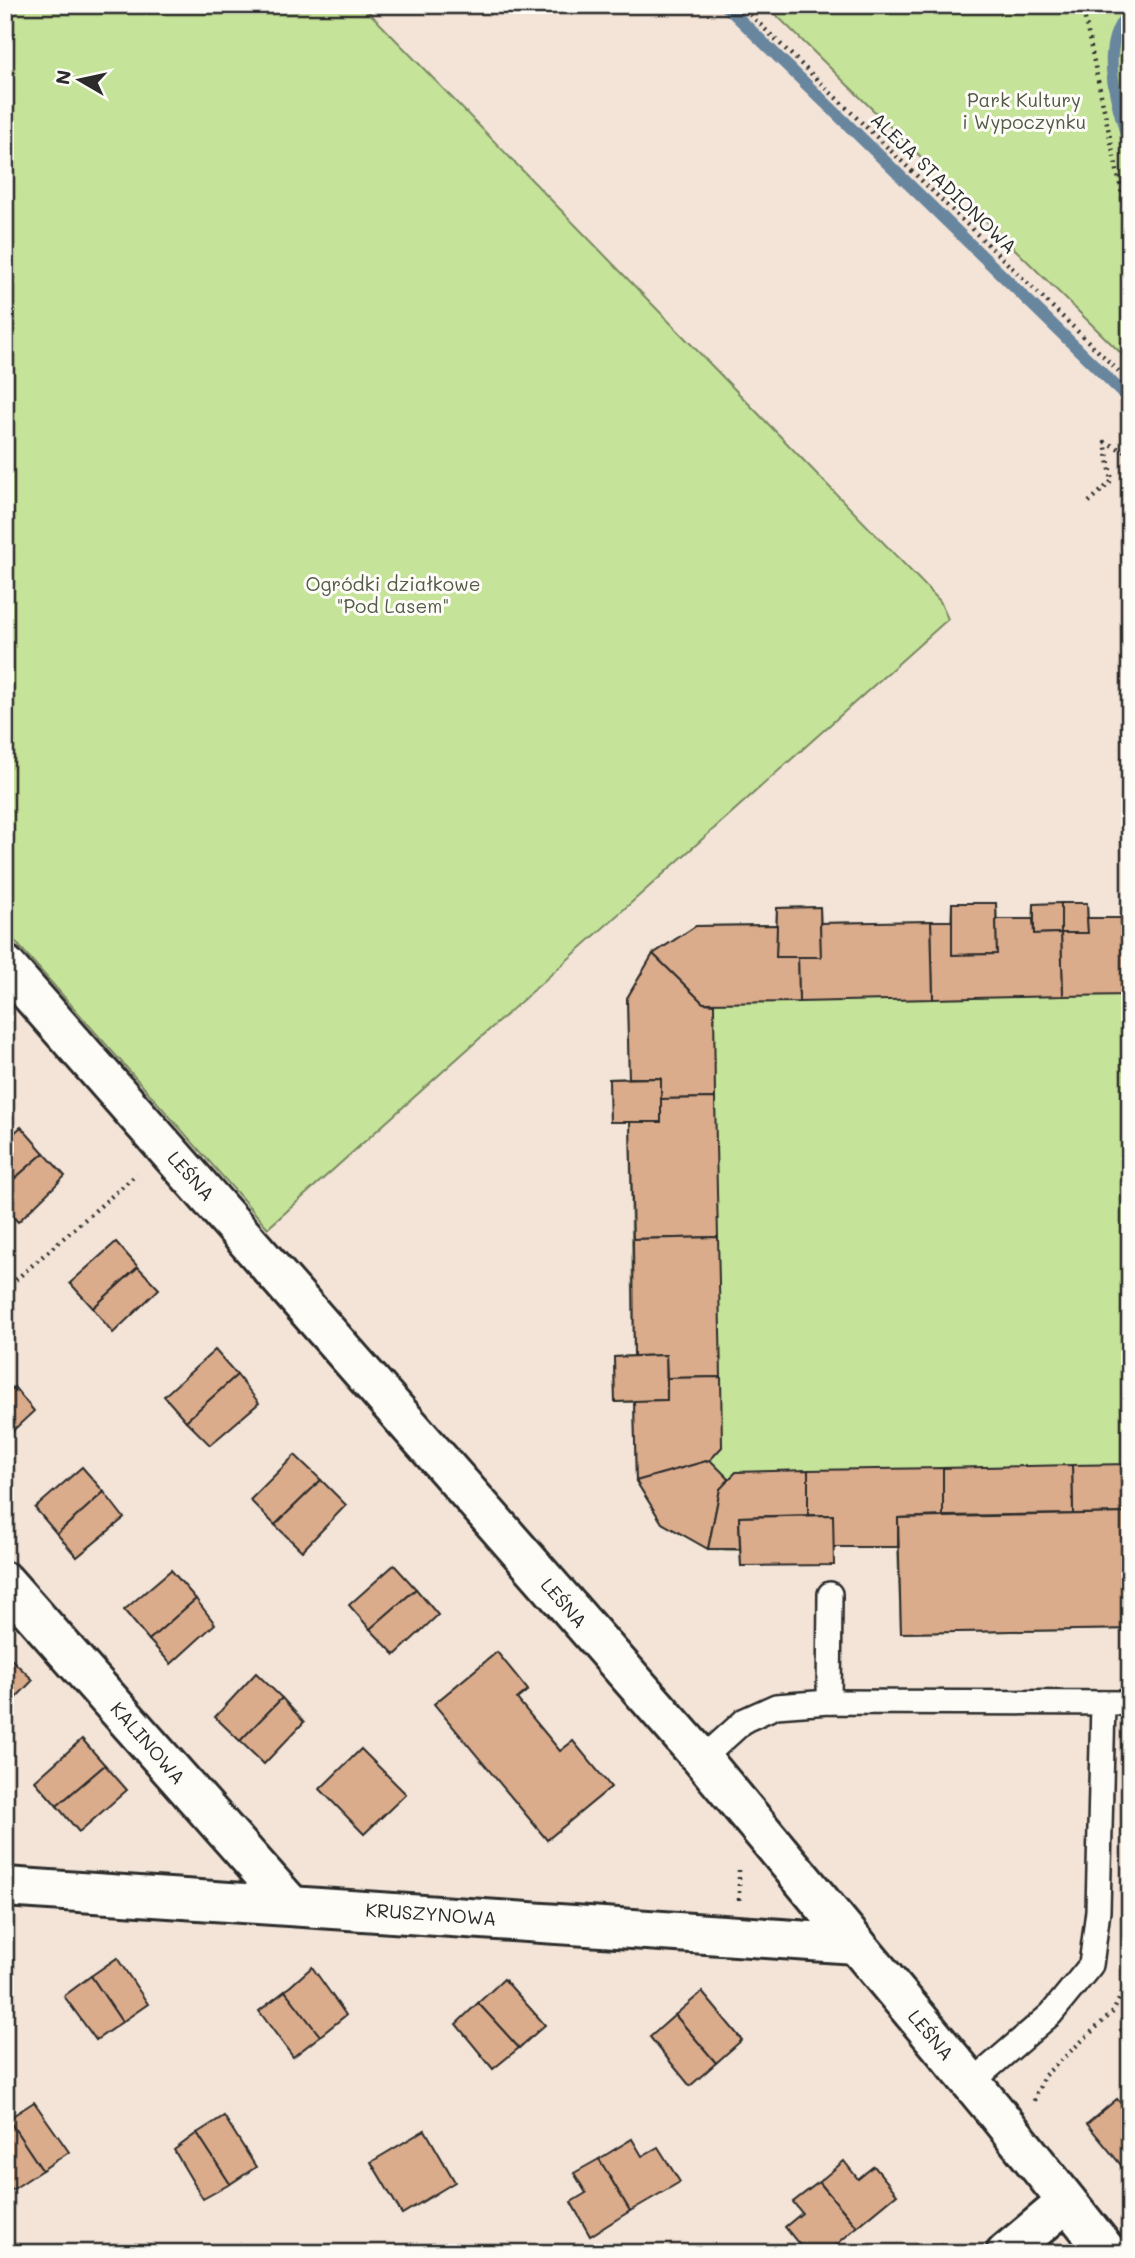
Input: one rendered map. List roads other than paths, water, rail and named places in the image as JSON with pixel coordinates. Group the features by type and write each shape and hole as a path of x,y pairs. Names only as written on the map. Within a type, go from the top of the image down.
{"street":[{"name":"LEŚNA","path":"5,965 702,1759 1108,2253"},
{"name":"KALINOWA","path":"5,1581 291,1905"},
{"name":"KRUSZYNOWA","path":"5,1887 856,1944"},
{"path":"1006,2253 1067,2202"}],"lane":[{"path":"829,1702 830,1594"},
{"path":"702,1759 745,1720 776,1706 829,1702 1130,1703"},
{"path":"971,2083 1051,2014 1091,1965 1098,1912 1103,1703"}],"waterway":[{"path":"725,5 1130,400"},
{"path":"1130,12 1120,26 1112,59 1116,96 1130,148"}],"park label":[{"name":"Park Kultury i Wypoczynku","path":"1024,111"},
{"name":"Ogródki działkowe \"Pod Lasem\"","path":"393,595"}]}
